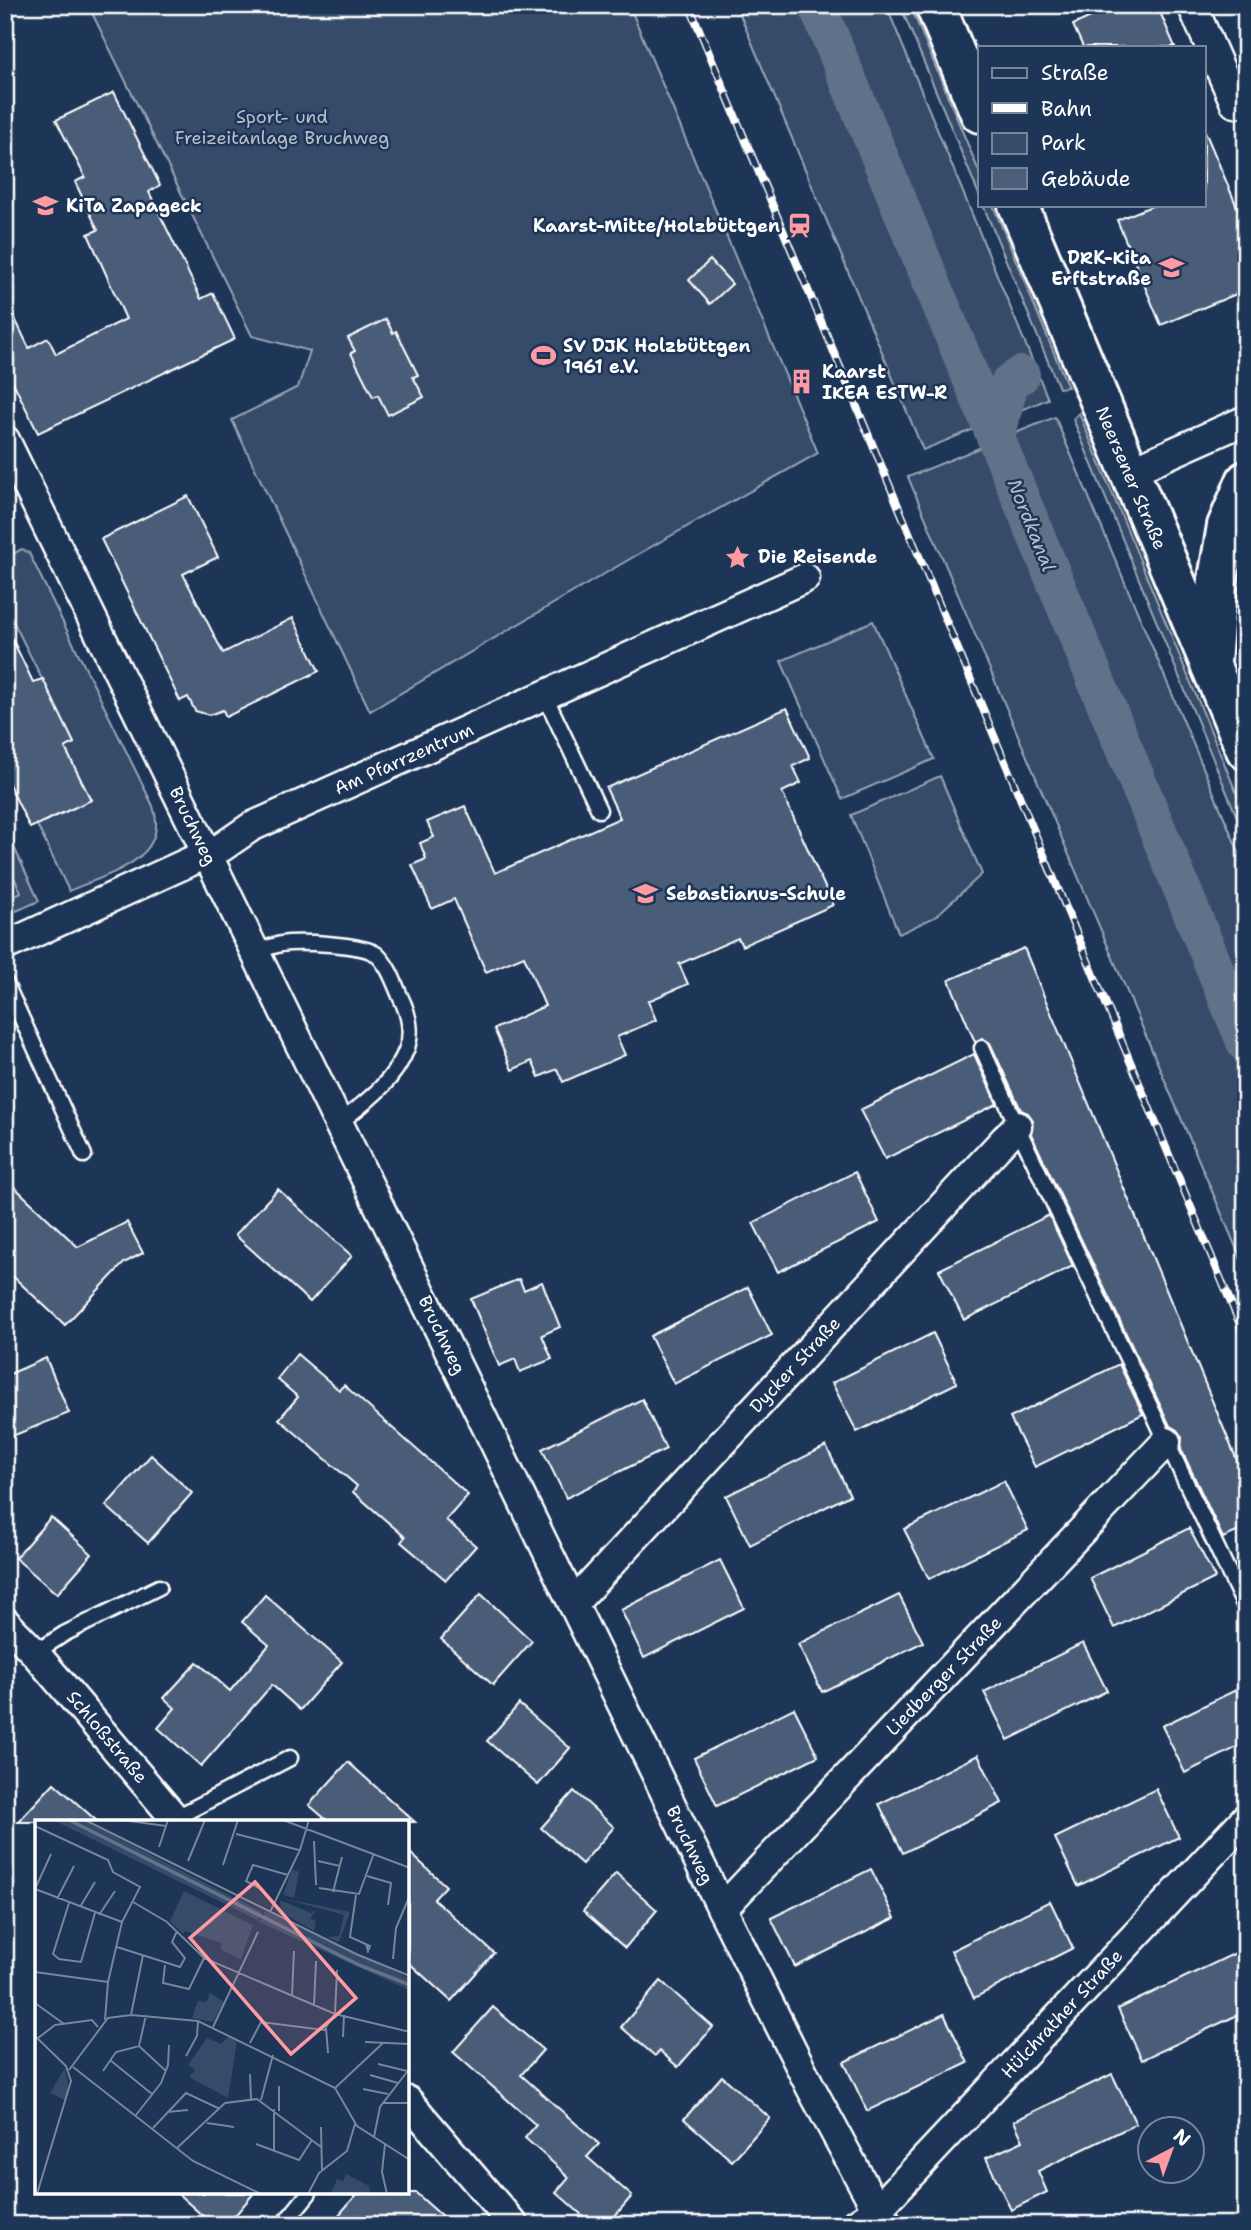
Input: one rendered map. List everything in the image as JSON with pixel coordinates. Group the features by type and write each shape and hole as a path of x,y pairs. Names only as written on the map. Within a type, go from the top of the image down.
{"main road":[{"path":"935,5 978,108"},
{"name":"Neersener Straße","path":"1018,206 1246,750"},
{"path":"1211,667 1218,579 1227,526 1246,481"}],"street":[{"path":"1192,5 1236,103"},
{"path":"1129,472 1246,421"},
{"name":"Bruchweg","path":"5,440 811,2088 873,2220"},
{"name":"Am Pfarrzentrum","path":"5,946 207,855 251,827 805,578"},
{"name":"Dycker Straße","path":"573,1604 1017,1126"},
{"name":"Liedberger Straße","path":"722,1909 1166,1442"},
{"name":"Schloßstraße","path":"5,1622 35,1653 177,1820"},
{"name":"Hülchrather Straße","path":"873,2220 1246,1818"},
{"path":"410,2103 514,2225"}],"lane":[{"path":"545,696 599,810"},
{"path":"255,953 272,946 294,943 359,947 371,951 381,959 396,987 409,1022 408,1045 403,1058 382,1087 339,1123"},
{"path":"5,982 84,1155"},
{"path":"982,1048 1246,1609"},
{"path":"35,1653 64,1634 159,1587"},
{"path":"177,1820 290,1758"},
{"path":"283,2225 307,2195"}],"green space":[{"name":"SV DJK Holzbüttgen 1961 e.V.","path":"88,5 629,5 818,453 370,711 232,420 298,387 310,351 252,336"},
{"path":"736,5 886,5 1048,399 923,450"},
{"path":"900,5 910,5 978,169 978,192"},
{"path":"983,206 993,206 1068,387 1059,388"},
{"path":"1079,413 1246,816 1246,839 1073,419"},
{"path":"1055,417 1246,869 1246,1271 908,477"},
{"path":"22,549 29,553 153,806 156,824 153,840 132,862 69,891 37,825 91,800 65,748 74,743 5,605 5,558"},
{"path":"873,621 934,759 842,799 781,661"},
{"path":"940,776 982,874 935,917 899,934 851,815"},
{"path":"13,845 39,901 14,912 7,899 21,892 5,859 5,848"}],"building":[{"path":"1117,5 1157,5 1175,46 1083,46 1073,25"},
{"path":"114,92 160,185 149,192 201,299 213,293 235,339 38,433 5,366 5,298 29,348 48,338 56,354 126,319 88,234 98,230 75,182 85,177 56,120"},
{"path":"1206,134 1246,228 1246,290 1161,325 1117,220 1152,206 1206,206"},
{"path":"710,260 732,284 710,304 689,280"},
{"path":"386,319 393,333 396,331 418,375 413,377 424,397 388,415 378,395 373,397 351,353 355,351 348,338"},
{"path":"188,496 218,557 183,574 223,653 293,618 319,671 226,717 223,710 209,715 195,711 188,697 180,701 101,539"},
{"path":"5,624 33,682 43,679 74,743 65,748 91,800 30,828 5,776"},
{"name":"Sebastianus-Schule","path":"787,708 810,758 793,766 801,783 782,792 833,905 742,946 738,938 679,964 688,984 648,1001 656,1020 617,1037 625,1055 563,1082 557,1069 539,1077 532,1061 512,1070 494,1029 545,1006 524,956 486,972 454,899 432,909 412,865 426,859 420,843 434,837 427,822 465,806 495,873 620,818 606,788"},
{"path":"1024,948 1246,1482 1246,1528 1223,1538 1181,1449 1182,1437 1170,1426 1031,1134 1033,1120 1028,1113 1021,1110 990,1043 982,1038 975,1042 949,980"},
{"path":"974,1054 997,1104 885,1159 860,1110"},
{"path":"855,1172 879,1222 778,1272 753,1223"},
{"path":"5,1178 78,1247 127,1222 143,1253 124,1263 65,1325 5,1269"},
{"path":"278,1189 352,1256 310,1302 235,1235"},
{"path":"1049,1215 1073,1266 964,1320 939,1270"},
{"path":"519,1279 524,1290 542,1282 560,1327 542,1335 552,1359 520,1372 515,1359 499,1366 471,1299"},
{"path":"748,1287 772,1335 674,1384 650,1336"},
{"path":"933,1333 957,1383 857,1432 832,1383"},
{"path":"297,1354 339,1390 344,1385 468,1495 446,1520 476,1546 446,1580 401,1542 405,1537 353,1492 357,1486 279,1419 298,1397 277,1379"},
{"path":"46,1358 69,1413 5,1439 5,1376"},
{"path":"1119,1364 1143,1414 1035,1467 1010,1418"},
{"path":"642,1399 666,1449 566,1498 542,1449"},
{"path":"826,1446 850,1495 750,1545 726,1496"},
{"path":"151,1455 192,1493 148,1543 106,1506"},
{"path":"1004,1481 1028,1530 929,1579 904,1529"},
{"path":"51,1517 92,1554 57,1594 15,1558"},
{"path":"1189,1528 1215,1578 1114,1628 1090,1578"},
{"path":"720,1560 744,1608 644,1658 621,1610"},
{"path":"481,1594 532,1641 493,1685 441,1639"},
{"path":"265,1595 342,1662 300,1710 272,1685 201,1766 158,1728 175,1708 164,1698 197,1662 230,1691 269,1645 242,1622"},
{"path":"899,1595 923,1642 822,1692 798,1644"},
{"path":"1083,1643 1107,1691 1008,1740 984,1692"},
{"path":"1246,1685 1246,1743 1185,1773 1162,1726"},
{"path":"519,1704 570,1748 538,1785 487,1741"},
{"path":"794,1708 818,1756 717,1806 694,1758"},
{"path":"978,1755 1002,1803 903,1853 879,1804"},
{"path":"348,1762 415,1822 327,1820 309,1805"},
{"path":"54,1783 96,1820 35,1820 18,1822"},
{"path":"1156,1789 1179,1837 1078,1886 1055,1838"},
{"path":"574,1791 614,1827 582,1864 541,1828"},
{"path":"410,1853 446,1886 434,1899 494,1953 451,2001 410,1964"},
{"path":"871,1869 895,1918 795,1967 771,1918"},
{"path":"616,1873 657,1910 625,1948 583,1911"},
{"path":"1050,1901 1073,1948 974,1998 951,1951"},
{"path":"1246,1948 1246,2011 1142,2060 1118,2009"},
{"path":"661,1981 713,2027 678,2067 660,2051 655,2056 621,2027"},
{"path":"493,2007 543,2050 521,2075 599,2144 587,2157 632,2196 607,2225 593,2225 556,2192 569,2177 525,2138 536,2125 453,2052"},
{"path":"944,2014 968,2063 867,2111 844,2062"},
{"path":"1112,2074 1136,2124 1038,2171 1047,2192 1011,2210 986,2158 1023,2141 1014,2121"},
{"path":"722,2076 770,2118 732,2161 684,2119"},
{"path":"416,2193 452,2225 330,2225 356,2195"},
{"path":"179,2195 252,2195 227,2225 213,2225"}],"waterway":[{"name":"Nordkanal","path":"817,5 1246,1044"},
{"path":"996,438 1010,382 1021,375"}],"railway":[{"path":"689,5 1246,1339"}],"place":[{"name":"KiTa Zapageck","path":"46,206"},
{"name":"Kaarst-Mitte/Holzbüttgen","path":"800,226"},
{"name":"DRK-Kita Erftstraße","path":"1171,268"},
{"name":"SV DJK Holzbüttgen 1961 e.V.","path":"543,356"},
{"name":"Kaarst IKEA ESTW-R","path":"802,382"},
{"name":"Die Reisende","path":"738,557"},
{"name":"Sebastianus-Schule","path":"646,894"}],"park label":[{"name":"Sport- und Freizeitanlage Bruchweg","path":"282,127"}]}
